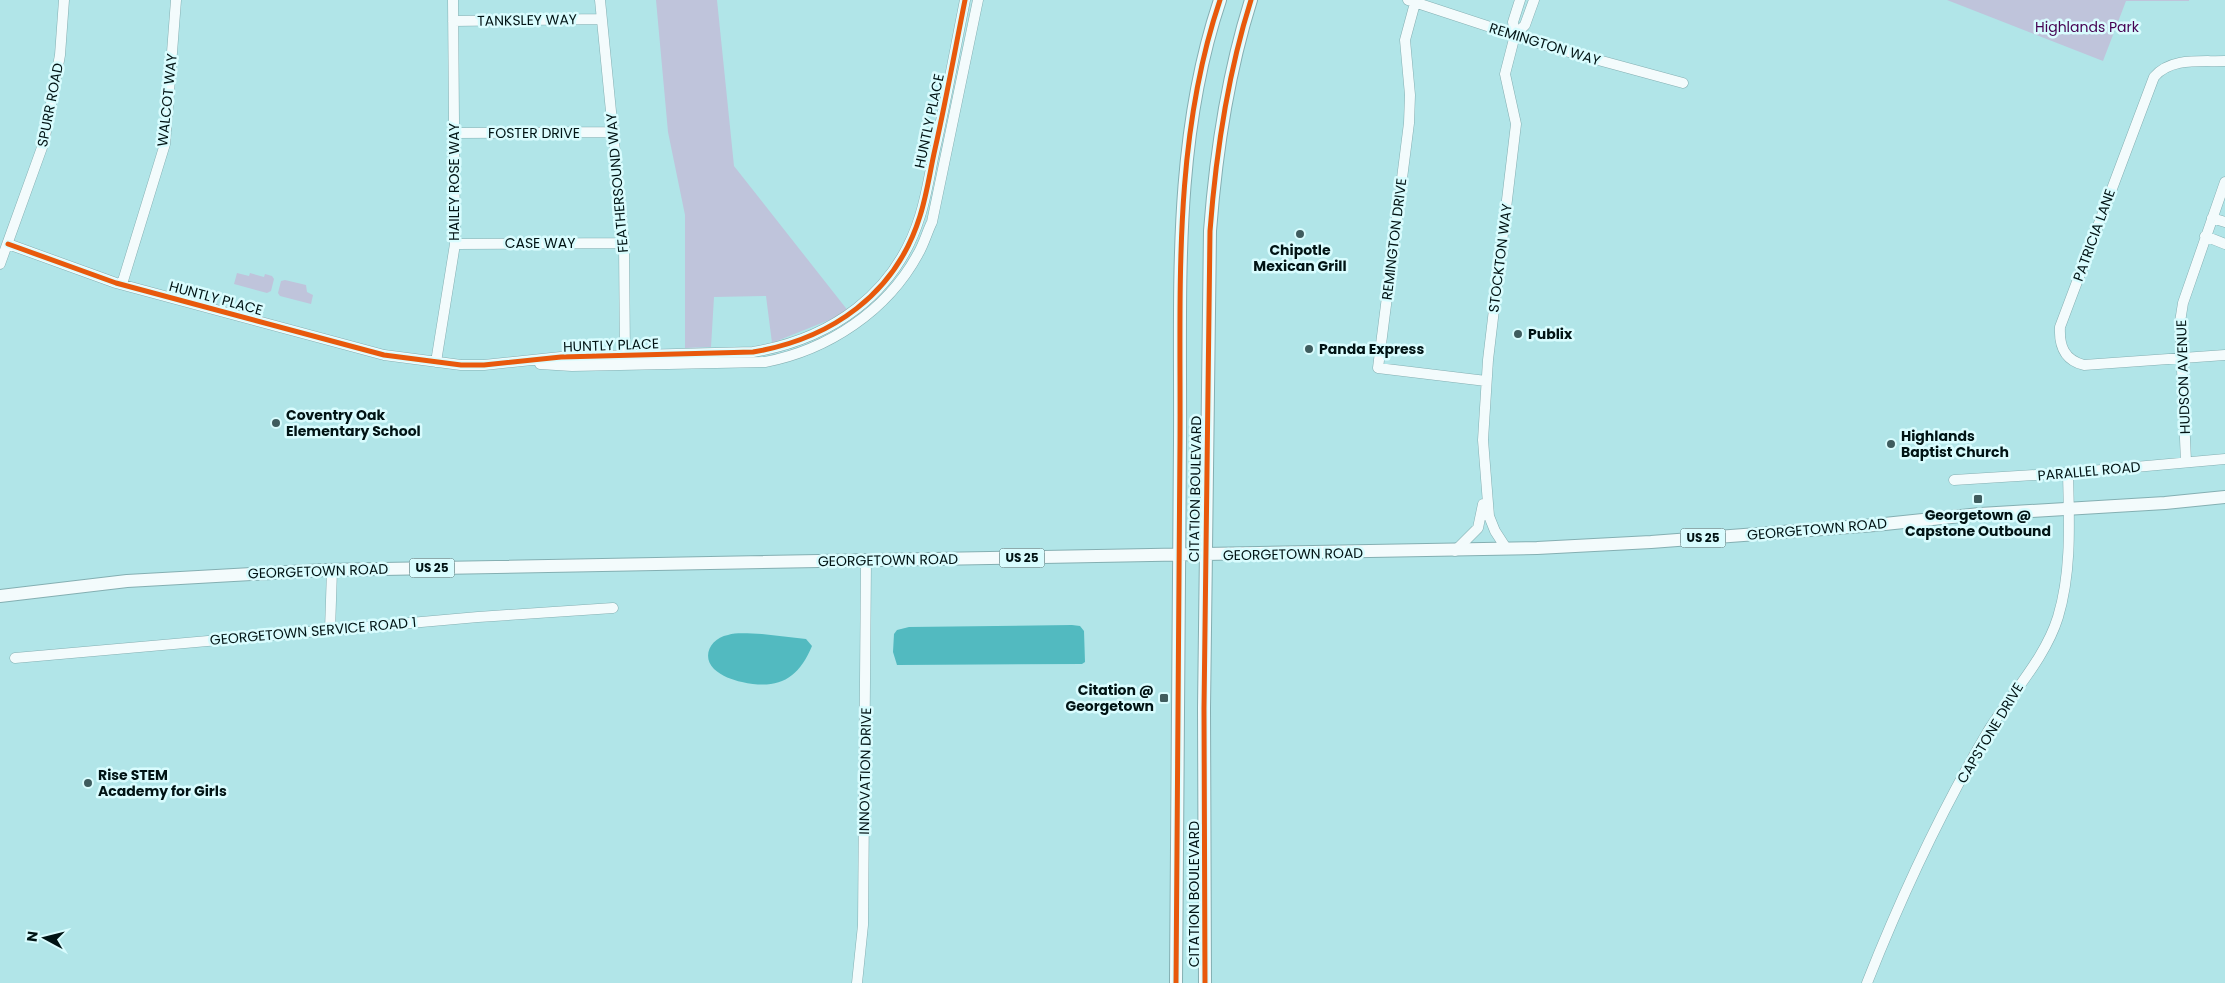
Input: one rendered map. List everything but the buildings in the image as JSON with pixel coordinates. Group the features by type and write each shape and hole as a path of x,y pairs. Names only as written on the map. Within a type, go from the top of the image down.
{"main road":[{"name":"CITATION BOULEVARD","path":"1176,983 1180,245 1184,194 1200,74 1220,0"},
{"name":"CITATION BOULEVARD","path":"1206,983 1204,709 1210,231 1214,180 1226,92 1251,0"},
{"name":"GEORGETOWN ROAD","path":"0,596 127,581 332,570 1455,551 1651,542 2069,507 2165,503 2225,497"}],"street":[{"name":"SPURR ROAD","path":"0,264 44,142 60,56 64,0"},
{"name":"WALCOT WAY","path":"122,284 165,144 176,0"},
{"name":"HAILEY ROSE WAY","path":"436,362 455,244 453,0"},
{"name":"FEATHERSOUND WAY","path":"600,0 624,243 625,360"},
{"name":"HUNTLY PLACE","path":"8,244 122,284 384,355 436,362 484,365 517,363 572,366 625,360 753,352 777,348 807,338 846,317 876,292 902,257 920,216 965,0"},
{"name":"HUNTLY PLACE","path":"625,360 740,364 785,358 817,346 863,319 884,300 902,279 919,253 932,222 978,0"},
{"name":"STOCKTON WAY","path":"1506,548 1495,531 1489,516 1483,440 1486,381 1516,124 1505,74 1515,35 1513,22 1520,0"},
{"name":"STOCKTON WAY","path":"1515,35 1525,25 1534,0"},
{"name":"REMINGTON WAY","path":"1411,1 1615,66 1683,83"},
{"name":"REMINGTON DRIVE","path":"1411,1 1405,40 1410,95 1409,122 1378,368 1486,381"},
{"name":"TANKSLEY WAY","path":"453,21 601,19"},
{"name":"PATRICIA LANE","path":"2225,61 2179,62 2163,68 2154,76 2060,327 2062,349 2072,360 2079,364 2092,366 2225,355"},
{"name":"FOSTER DRIVE","path":"454,133 613,132"},
{"name":"HUDSON AVENUE","path":"2186,462 2180,322 2183,303 2225,182"},
{"path":"2212,218 2225,222"},
{"path":"2205,236 2225,244"},
{"name":"CASE WAY","path":"455,244 624,243"},
{"name":"PARALLEL ROAD","path":"1954,480 2068,473 2225,459"},
{"name":"CAPSTONE DRIVE","path":"1868,983 1884,940 1941,816 1987,733 2040,654 2054,625 2062,601 2067,567 2068,473"},
{"name":"STOCKTON WAY","path":"1455,551 1478,528 1482,516 1485,483"},
{"name":"INNOVATION DRIVE","path":"857,983 863,925 866,560"},
{"path":"330,630 332,570"},
{"name":"GEORGETOWN SERVICE ROAD 1","path":"15,658 330,630 613,608"}],"green space":[{"path":"656,0 717,0 734,166 849,312 772,343 766,296 714,297 711,347 685,348 685,215 668,132"},
{"name":"Highlands Park","path":"1947,0 2189,1 2126,1 2103,61"},
{"path":"237,273 249,276 250,273 264,277 265,274 272,276 274,279 271,291 267,293 234,284"},
{"path":"285,280 306,285 307,292 313,295 311,304 280,296 278,293 281,281"}],"water":[{"path":"1080,626 1084,631 1085,662 1082,664 897,665 893,652 894,634 897,630 909,627"},
{"path":"740,633 806,639 812,646 800,667 793,674 785,680 766,685 727,677 720,674 710,664 708,653 710,648 722,637"}],"cycle path":[{"path":"8,244 116,283 384,355 461,365 484,365 561,357 753,352 782,346 834,324 857,308 877,290 895,268 909,244 925,199 965,0"},
{"path":"1176,983 1180,275 1182,219 1194,108 1205,54 1220,0"},
{"path":"1205,983 1204,709 1210,231 1219,143 1224,114 1235,57 1251,0"}],"place":[{"name":"Chipotle Mexican Grill","path":"1300,234"},
{"name":"Publix","path":"1518,334"},
{"name":"Panda Express","path":"1309,349"},
{"name":"Coventry Oak Elementary School","path":"276,423"},
{"name":"Highlands Baptist Church","path":"1891,444"},
{"name":"Georgetown @ Capstone Outbound","path":"1978,499"},
{"name":"Citation @ Georgetown","path":"1164,698"},
{"name":"Rise STEM Academy for Girls","path":"88,783"}]}
